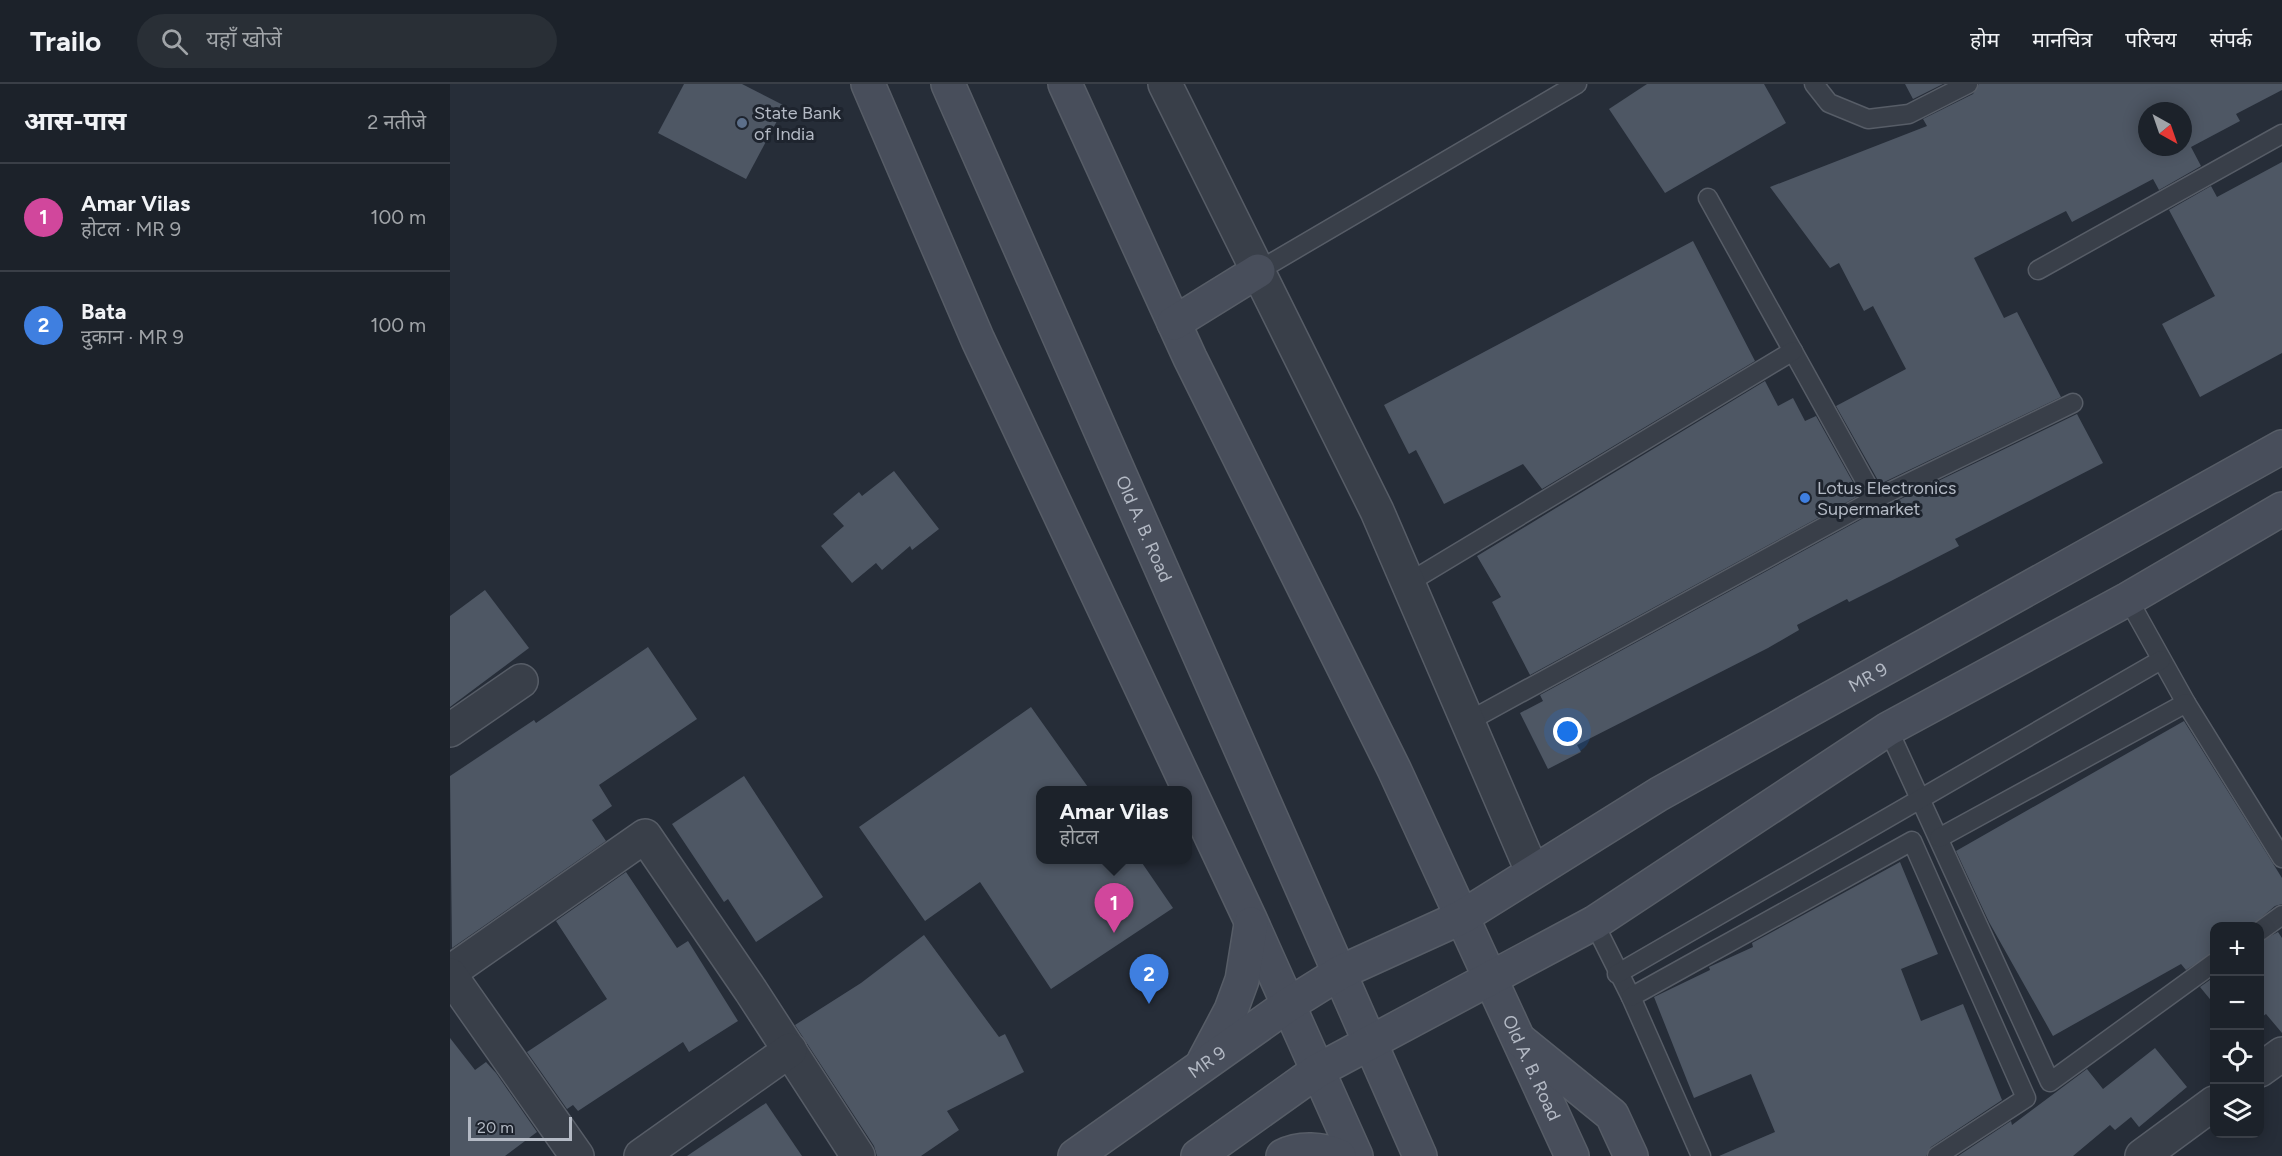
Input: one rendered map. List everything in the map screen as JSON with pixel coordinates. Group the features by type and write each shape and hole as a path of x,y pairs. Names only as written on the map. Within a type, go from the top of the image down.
{"main road":[{"path":"868,84 978,339 1187,786"},
{"name":"Old A. B. Road","path":"948,84 1372,1042"},
{"path":"1065,84 1174,323 1394,769 1462,917"},
{"path":"1174,323 1258,271"},
{"name":"MR 9","path":"1075,1156 1288,1005 1341,972 1462,917 1532,871 1659,794 2282,447"},
{"path":"1198,1156 1317,1071 1491,981 1594,923 1888,729 2128,599 2282,510"},
{"path":"1192,798 1356,1156"},
{"name":"Old A. B. Road","path":"1462,917 1572,1156"},
{"path":"1200,1068 1231,1010 1242,980 1251,924"},
{"path":"1516,1037 1612,1115 1631,1156"},
{"path":"1372,1042 1420,1156"},
{"path":"1283,1156 1292,1151 1325,1150 1339,1156"}],"street":[{"path":"1165,84 1377,511 1532,871"},
{"path":"450,730 521,681"},
{"path":"577,1156 450,974 645,836 790,1050 858,1156"},
{"path":"641,1156 790,1050"},
{"path":"2264,1067 2282,1054"},
{"path":"2142,1156 2210,1106"}],"lane":[{"path":"1258,271 1577,84"},
{"path":"1814,84 1829,103 1868,119 1909,114 1968,84"},
{"path":"2038,270 2282,134"},
{"path":"1708,198 1875,499"},
{"path":"1408,583 1793,351"},
{"path":"1469,721 1875,499 2073,403"},
{"path":"2128,599 2186,703 2282,858"},
{"path":"1617,974 2162,660"},
{"path":"1939,838 2186,703"},
{"path":"1888,729 2050,1082 2210,966"},
{"path":"1631,998 1912,842 2026,1098 1937,1156"},
{"path":"2264,928 2282,915"},
{"path":"1594,923 1617,974 1631,998 1701,1156"}],"building":[{"path":"684,84 742,84 785,106 746,179 658,133"},
{"path":"1647,84 1764,84 1786,123 1665,193 1609,109"},
{"path":"1905,84 1943,84 1913,99"},
{"path":"1979,84 2282,84 2282,90 2236,114 2240,121 2192,146 2192,102 2138,102 2138,156 2192,156 2192,149 2201,166 2159,190 2153,179 2072,222 2066,211 1974,258 2004,318 2017,312 2061,397 1880,484 1836,406 1906,369 1873,306 1864,311 1839,263 1830,268 1770,187 1927,126 1923,119 1973,94"},
{"path":"2282,162 2282,353 2200,397 2162,324 2215,296 2169,210 2211,186 2217,197"},
{"path":"1693,241 1755,361 1542,489 1523,464 1444,504 1416,450 1409,454 1384,405"},
{"path":"1765,381 1778,406 1793,398 1805,421 1816,416 1860,495 1530,675 1492,602 1501,597 1477,556"},
{"path":"2077,414 2103,463 1955,539 1959,546 1849,602 1847,599 1797,625 1799,630 1768,648 1577,745 1581,752 1548,769 1520,713 1543,701 1540,695 1880,509"},
{"path":"894,471 939,529 912,550 910,546 882,570 876,563 852,583 821,546 844,526 833,514 859,492 862,496"},
{"path":"485,590 529,648 450,707 450,616"},
{"path":"648,647 697,719 599,785 612,806 592,820 606,841 452,948 450,776 534,720 536,723"},
{"path":"1031,707 1087,786 1036,786 1036,864 1143,864 1173,908 1051,989 980,882 925,921 859,827"},
{"path":"2184,721 2282,878 2282,904 2275,906 2256,922 2210,922 2210,955 2186,970 2181,964 2053,1036 1989,922 1956,851"},
{"path":"744,776 823,897 756,942 728,899 724,902 672,824"},
{"path":"1900,862 1938,954 1901,969 1921,1021 1963,1004 2002,1100 1931,1147 1926,1156 1719,1156 1775,1132 1751,1074 1694,1098 1654,997 1710,970 1709,967 1753,947 1752,943"},
{"path":"626,872 677,948 688,941 738,1021 689,1052 683,1042 578,1111 573,1105 567,1109 527,1052 607,999 556,921"},
{"path":"2278,932 2282,938 2282,1033 2266,1014 2264,1015 2264,939"},
{"path":"924,935 999,1037 1005,1034 1024,1072 947,1111 959,1130 921,1156 877,1156 874,1146 795,1025 861,983"},
{"path":"2210,980 2210,999 2200,987"},
{"path":"450,1038 475,1070 486,1062 537,1132 505,1156 450,1156"},
{"path":"2155,1048 2187,1087 2139,1127 2131,1117 2115,1130 2110,1125 2073,1156 1958,1156 2011,1121 2012,1125 2087,1069 2103,1089"},
{"path":"766,1103 802,1156 687,1156"}],"place":[{"name":"State Bank of India","path":"742,123"},
{"name":"Lotus Electronics Supermarket","path":"1805,498"},
{"name":"Amar Vilas","path":"1114,933"},
{"name":"Bata","path":"1149,1004"}]}
